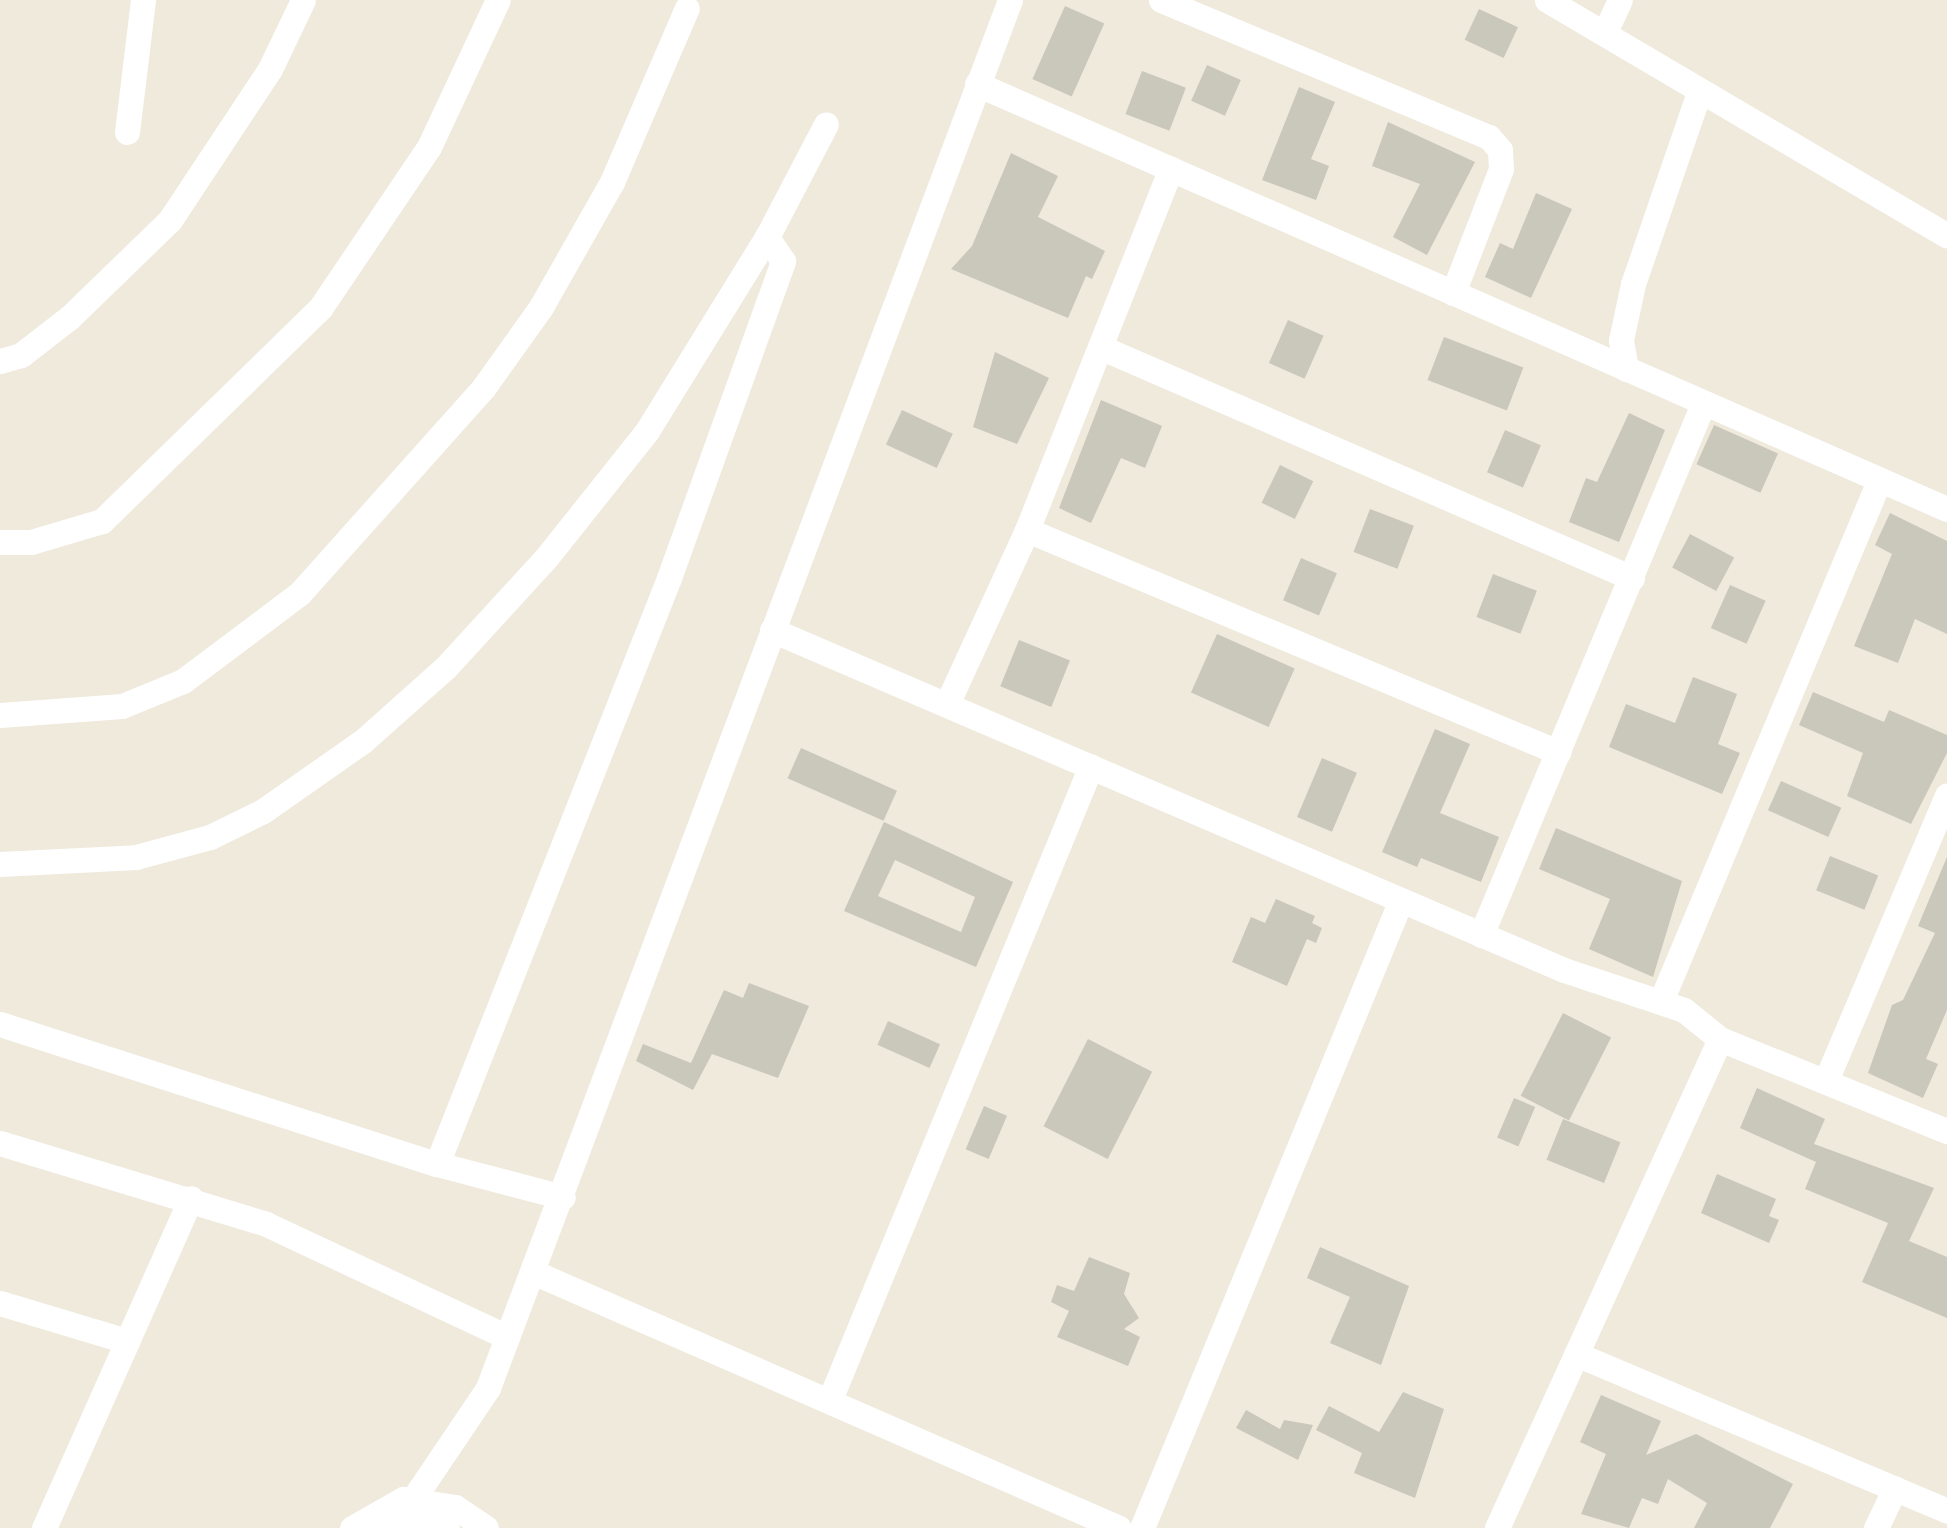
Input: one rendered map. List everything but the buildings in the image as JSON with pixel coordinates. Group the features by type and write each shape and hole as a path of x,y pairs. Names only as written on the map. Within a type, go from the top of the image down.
{"street":[{"path":"126,132 143,0"},
{"path":"0,360 21,355 70,318 170,220 270,69 303,0"},
{"path":"0,542 31,542 102,521 321,307 430,147 498,0"},
{"path":"393,1526 488,1388 1010,0"},
{"path":"1161,0 1488,136 1500,150 1501,169 1453,293"},
{"path":"1547,0 1947,236"},
{"path":"1605,32 1620,0"},
{"path":"0,714 72,713 152,694 183,681 300,593 484,387 541,307 612,182 687,8"},
{"path":"977,84 1947,509"},
{"path":"1626,368 1621,340 1634,284 1699,92"},
{"path":"0,864 136,857 210,837 263,811 363,741 446,667 647,431 768,236 826,124"},
{"path":"947,704 1027,530 1171,168"},
{"path":"437,1164 662,597 783,261 768,236"},
{"path":"1100,348 1632,578"},
{"path":"1482,934 1703,404"},
{"path":"1661,1001 1879,481"},
{"path":"1027,530 1558,752"},
{"path":"772,630 1482,934 1684,1010 1720,1039 1827,1078 1947,1132"},
{"path":"831,1397 1091,766"},
{"path":"1827,1078 1947,794"},
{"path":"1142,1528 1401,900"},
{"path":"0,1024 437,1164 562,1197"},
{"path":"1497,1528 1720,1039"},
{"path":"0,1143 191,1198 266,1224 506,1337"},
{"path":"44,1528 191,1198"},
{"path":"534,1272 831,1397 1119,1528"},
{"path":"0,1303 127,1341"},
{"path":"1576,1354 1947,1511"},
{"path":"1876,1528 1894,1488"},
{"path":"352,1528 384,1504 413,1499 455,1507 486,1528"},
{"path":"393,1526 429,1521 447,1528"}]}
